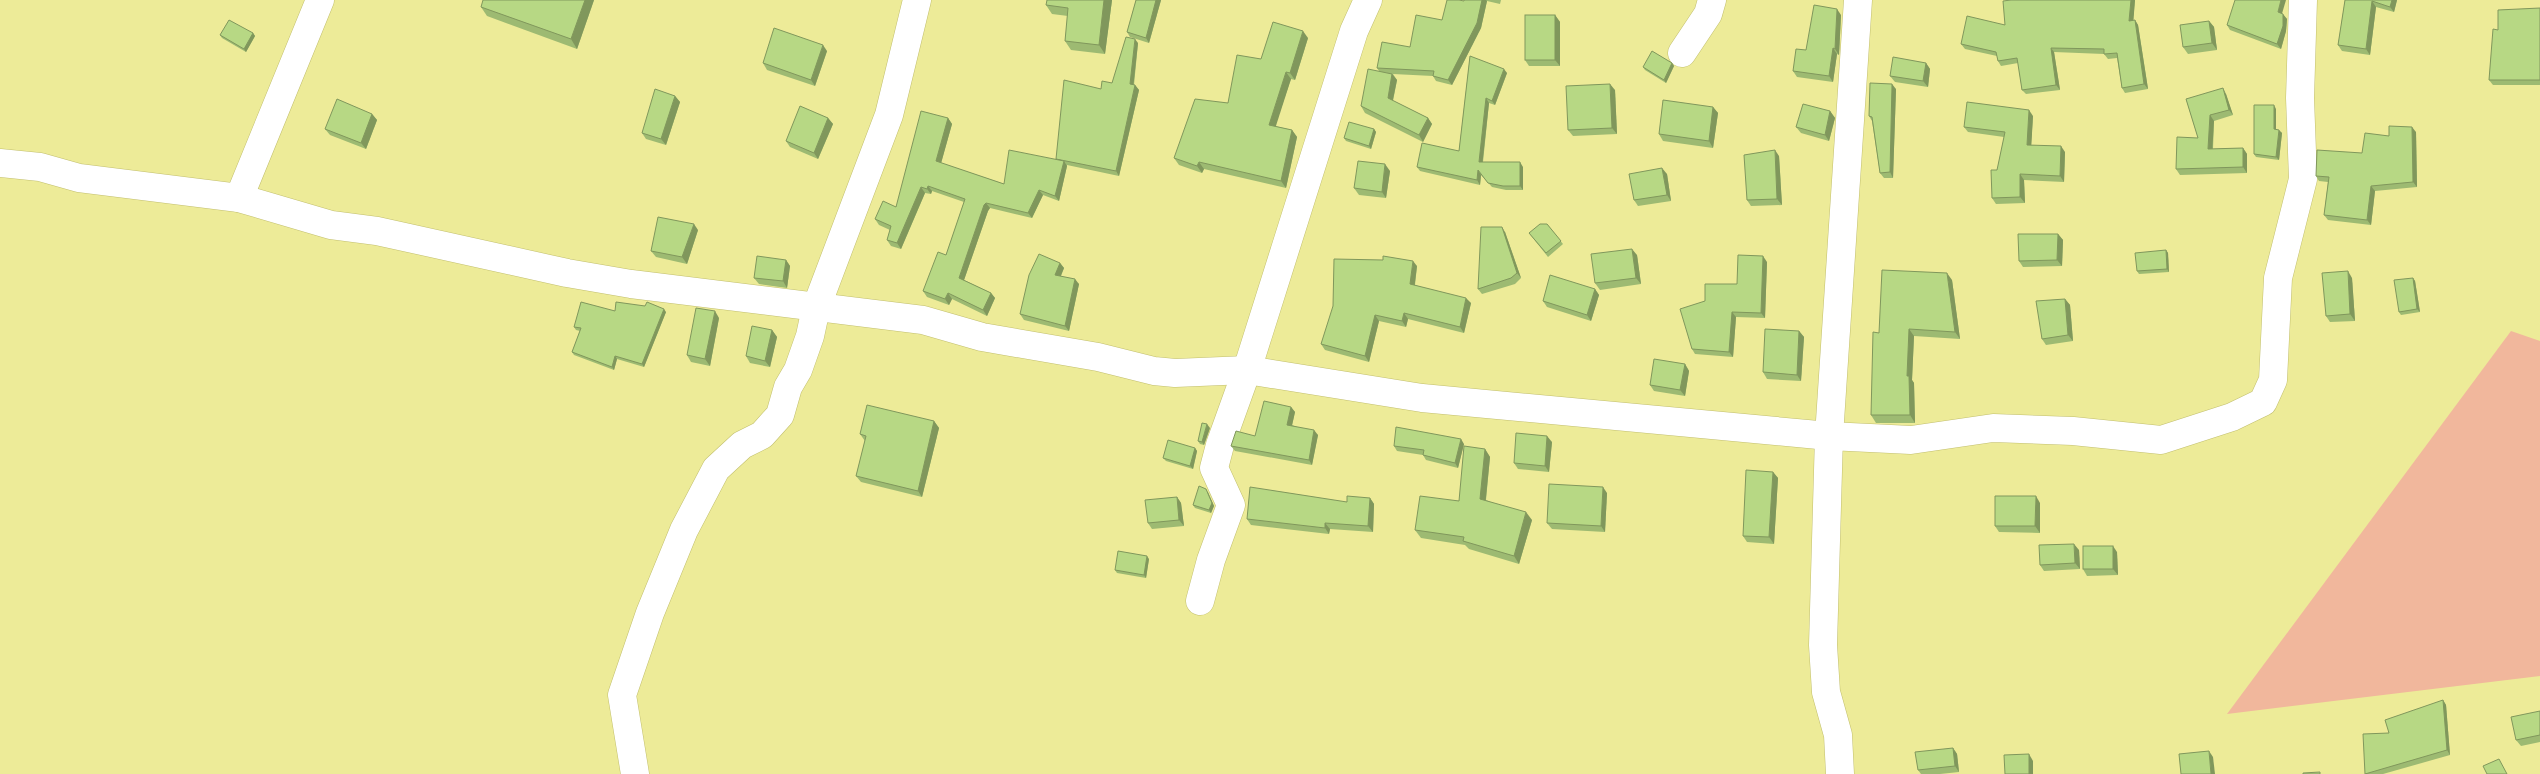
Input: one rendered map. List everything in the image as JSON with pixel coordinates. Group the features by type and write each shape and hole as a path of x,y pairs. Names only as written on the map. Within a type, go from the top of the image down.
{"street":[{"path":"239,198 320,0"},
{"path":"636,774 622,695 650,613 684,530 716,469 742,445 762,435 780,415 788,387 798,370 810,336 816,308 889,115 917,0"},
{"path":"1200,602 1211,560 1231,505 1214,468 1220,445 1247,370 1354,31 1368,0"},
{"path":"1682,53 1708,14 1712,0"},
{"path":"1840,774 1838,735 1826,692 1823,645 1828,436 1858,0"},
{"path":"0,163 40,167 79,178 239,198 332,225 377,231 567,273 694,294 923,320 982,337 1098,357 1154,371 1175,374 1247,370 1422,398 1828,436 1912,440 1993,428 2073,431 2161,440 2232,417 2263,402 2273,380 2278,278 2304,179 2300,98 2303,0"}],"shaded area":[{"path":"2511,331 2540,341 2540,676 2227,714"}],"building":[{"path":"483,0 585,0 571,39 481,7"},
{"path":"1047,0 1104,0 1099,45 1065,41 1068,8 1046,5"},
{"path":"1136,0 1156,0 1146,38 1127,32"},
{"path":"1447,0 1482,0 1477,23 1448,80 1433,76 1434,71 1377,68 1382,42 1410,47 1416,15 1442,20"},
{"path":"2131,0 2129,21 2135,20 2144,84 2122,88 2117,53 2104,54 2104,49 2051,48 2056,85 2022,90 2017,58 1998,61 1996,52 1961,44 1967,16 2005,25 2003,1"},
{"path":"2235,0 2281,0 2278,12 2283,14 2283,26 2277,44 2227,25"},
{"path":"2345,0 2392,0 2390,7 2372,1 2366,49 2338,45"},
{"path":"1814,5 1837,9 1835,49 1833,48 1829,76 1793,71 1796,49 1806,50"},
{"path":"2540,8 2540,80 2489,80 2493,29 2498,30 2498,10"},
{"path":"1525,15 1555,15 1555,60 1525,60"},
{"path":"229,20 253,33 244,49 220,35"},
{"path":"2209,21 2212,43 2183,47 2180,25"},
{"path":"1273,22 1303,31 1290,73 1286,72 1269,125 1292,130 1281,181 1199,162 1197,166 1174,158 1195,99 1228,103 1237,55 1261,59"},
{"path":"774,28 823,45 811,80 763,63"},
{"path":"1126,37 1135,39 1130,84 1135,85 1116,171 1056,159 1064,80 1101,89 1102,81 1112,83"},
{"path":"1652,51 1672,63 1664,80 1643,67"},
{"path":"1470,56 1504,69 1492,101 1486,98 1479,162 1520,162 1520,186 1503,186 1488,183 1478,170 1477,180 1417,167 1422,143 1459,151"},
{"path":"1893,57 1926,63 1923,81 1890,76"},
{"path":"1368,69 1392,74 1388,98 1428,118 1419,135 1361,106"},
{"path":"1870,83 1892,84 1890,172 1880,173 1872,117 1869,116"},
{"path":"1610,84 1612,128 1568,130 1566,86"},
{"path":"2223,88 2229,110 2210,115 2208,149 2243,148 2243,167 2176,169 2177,137 2198,138 2186,99"},
{"path":"655,89 675,96 661,139 642,133"},
{"path":"337,99 372,114 361,143 325,129"},
{"path":"1663,100 1713,107 1709,141 1659,134"},
{"path":"1967,102 2029,110 2027,145 2061,146 2060,176 2020,174 2020,197 1992,198 1991,170 1997,170 2005,132 1964,127"},
{"path":"1803,104 1830,111 1825,135 1796,127"},
{"path":"2254,105 2274,105 2274,129 2279,130 2276,157 2254,154"},
{"path":"800,106 828,118 814,153 786,141"},
{"path":"921,111 948,118 936,161 1004,184 1009,150 1064,161 1055,196 1039,190 1028,213 986,203 984,205 959,278 991,293 983,310 948,293 945,299 923,291 938,252 946,255 965,199 928,186 927,189 921,187 897,243 887,240 891,226 875,219 883,201 896,207"},
{"path":"1349,122 1374,129 1369,146 1344,138"},
{"path":"2389,126 2412,127 2413,182 2371,186 2367,220 2324,215 2329,177 2316,176 2317,150 2362,153 2365,133 2389,136"},
{"path":"1775,150 1777,199 1747,200 1744,155"},
{"path":"1358,161 1385,164 1382,192 1354,188"},
{"path":"1662,168 1667,195 1634,200 1629,174"},
{"path":"658,217 694,224 682,257 651,251"},
{"path":"1540,224 1547,224 1561,241 1546,253 1529,233"},
{"path":"1481,227 1502,227 1517,273 1511,278 1478,289"},
{"path":"2018,234 2058,234 2057,260 2019,261"},
{"path":"1632,249 1636,278 1595,283 1591,254"},
{"path":"2166,250 2167,269 2137,271 2135,253"},
{"path":"1039,254 1060,263 1055,275 1075,279 1065,326 1020,314 1029,275"},
{"path":"1738,255 1763,256 1761,313 1732,312 1729,352 1692,349 1680,309 1705,301 1705,284 1737,284"},
{"path":"757,256 786,260 783,281 754,278"},
{"path":"1383,256 1413,261 1410,284 1466,298 1460,327 1404,313 1402,321 1375,315 1365,356 1321,344 1333,306 1334,259 1383,260"},
{"path":"1882,270 1947,273 1955,332 1909,329 1907,376 1909,376 1910,415 1871,415 1873,332 1879,333"},
{"path":"2348,271 2350,314 2326,316 2322,273"},
{"path":"1550,275 1595,289 1587,315 1543,301"},
{"path":"2413,278 2417,309 2399,312 2394,280"},
{"path":"2065,299 2068,335 2042,339 2036,301"},
{"path":"581,302 615,311 616,302 645,306 647,302 664,309 642,364 615,356 612,367 572,352 581,328 574,327"},
{"path":"696,308 715,311 705,359 687,355"},
{"path":"752,326 772,330 765,361 746,356"},
{"path":"1765,329 1799,331 1797,375 1763,372"},
{"path":"1654,359 1685,364 1680,390 1650,385"},
{"path":"1264,401 1291,407 1287,425 1314,430 1309,460 1231,446 1236,431 1255,436"},
{"path":"867,405 934,421 918,491 856,476 866,436 860,434"},
{"path":"1202,423 1207,424 1202,442 1198,441"},
{"path":"1396,427 1461,439 1455,463 1423,455 1424,450 1394,446"},
{"path":"1516,433 1547,436 1545,466 1514,463"},
{"path":"1168,440 1195,448 1190,466 1163,458"},
{"path":"1464,446 1485,449 1480,499 1526,512 1514,556 1463,541 1464,537 1415,530 1420,496 1459,501"},
{"path":"1746,470 1773,472 1769,537 1743,536"},
{"path":"1549,484 1603,487 1601,526 1547,523"},
{"path":"1199,486 1206,489 1212,503 1209,510 1193,505"},
{"path":"1250,487 1347,502 1347,496 1370,498 1368,526 1325,523 1325,528 1247,519"},
{"path":"1995,496 2036,496 2035,526 1995,526"},
{"path":"1177,497 1179,520 1148,523 1145,500"},
{"path":"2074,544 2075,563 2040,565 2039,545"},
{"path":"2083,546 2113,546 2113,569 2083,569"},
{"path":"1118,551 1147,556 1144,575 1115,570"},
{"path":"2443,700 2447,750 2365,774 2363,734 2389,733 2385,720"},
{"path":"2540,711 2540,735 2516,740 2511,717"},
{"path":"1953,748 1955,766 1918,770 1915,752"},
{"path":"2209,751 2211,774 2181,774 2179,754"},
{"path":"2029,754 2029,774 2005,774 2004,755"},
{"path":"2499,759 2507,774 2487,774 2483,766"},
{"path":"2320,772 2320,774 2303,774 2303,773"}]}
